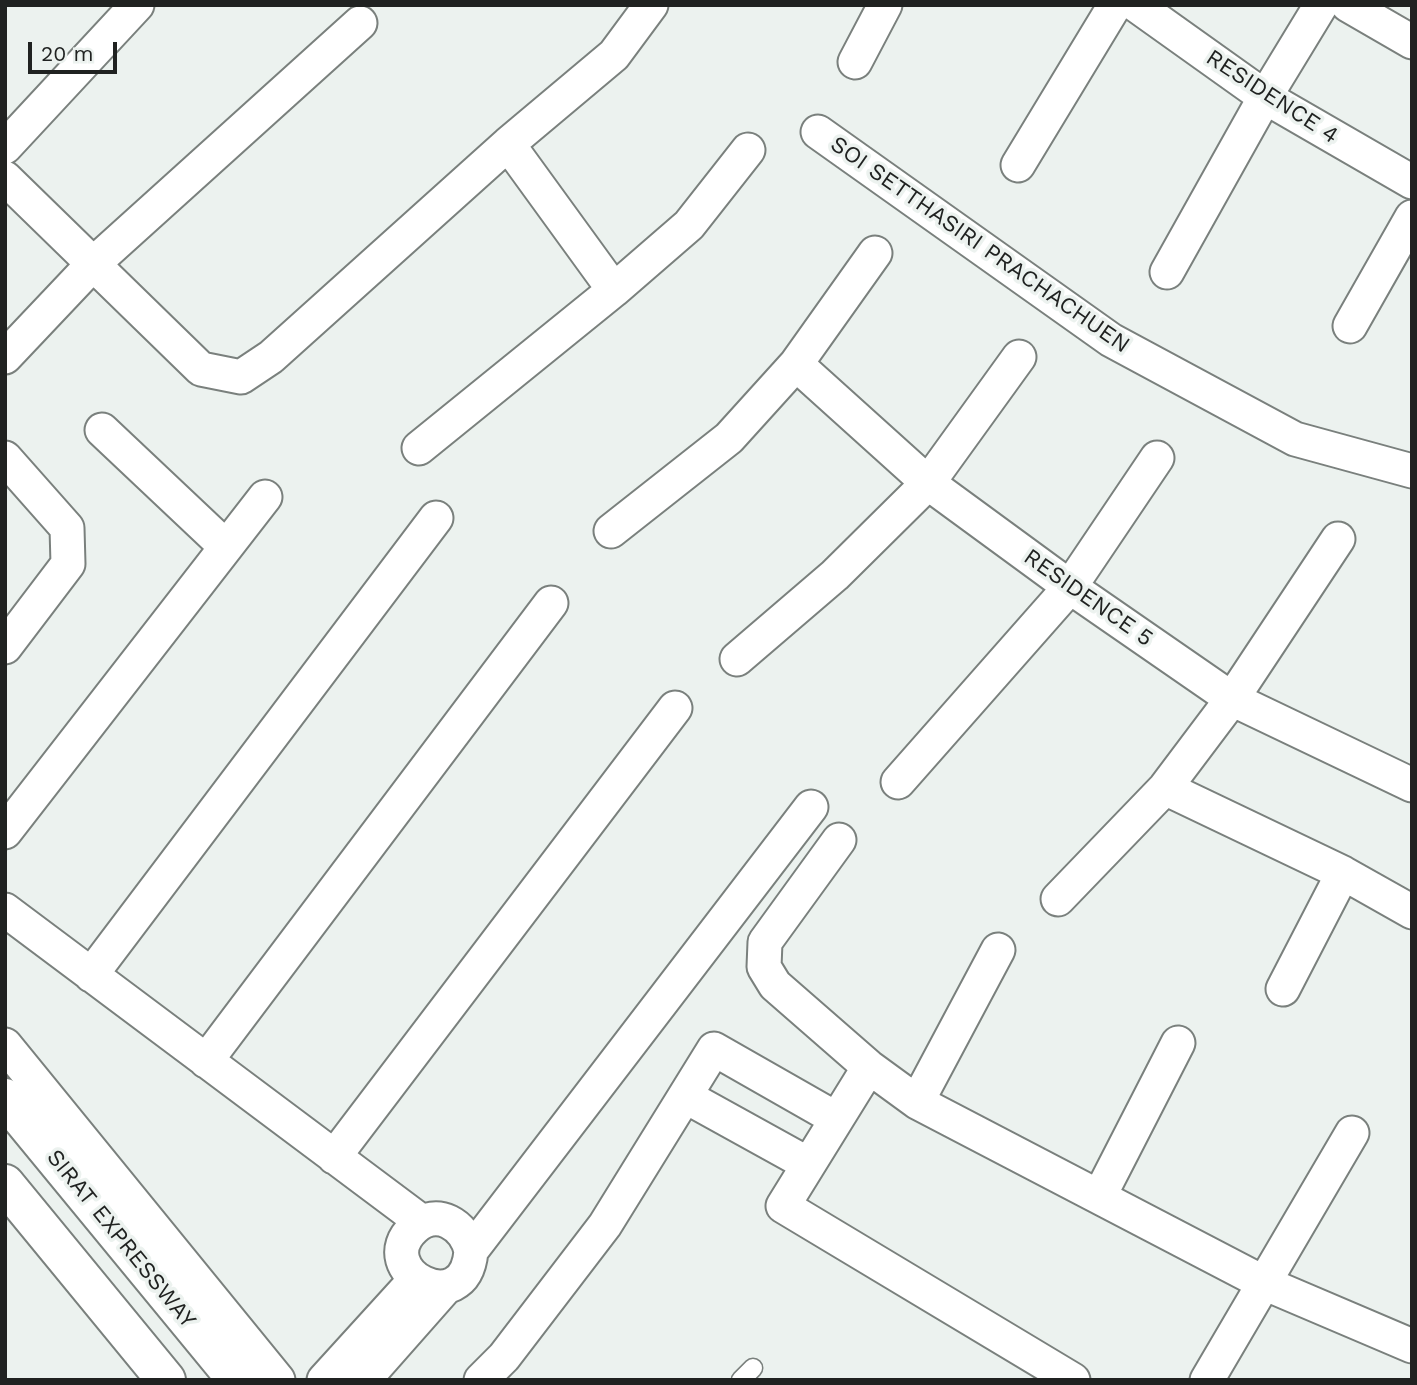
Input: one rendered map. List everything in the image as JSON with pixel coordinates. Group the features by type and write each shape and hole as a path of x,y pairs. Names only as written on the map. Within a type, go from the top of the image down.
{"highway":[{"name":"SIRAT EXPRESSWAY","path":"5,1098 237,1380"},
{"path":"5,1184 166,1380"}],"street":[{"path":"5,147 137,5"},
{"path":"5,178 201,369 241,377 271,356 508,144 614,55 651,5"},
{"path":"855,62 885,5"},
{"path":"1018,165 1115,5"},
{"name":"RESIDENCE 4","path":"1136,5 1265,97 1412,182"},
{"path":"1167,272 1265,97 1321,5"},
{"path":"1348,5 1412,42"},
{"path":"5,357 92,265 360,23"},
{"name":"SOI SETTHASIRI PRACHACHUEN","path":"818,132 1111,340 1295,439 1412,471"},
{"path":"508,144 614,290"},
{"path":"419,448 614,290 689,225 748,150"},
{"path":"1350,326 1412,217"},
{"path":"611,531 729,438 796,364 874,253"},
{"path":"737,659 835,575 928,483 1019,357"},
{"name":"RESIDENCE 5","path":"796,364 928,483 1070,587 1233,699 1412,785"},
{"path":"102,430 226,547"},
{"path":"5,458 67,528 68,564 5,647"},
{"path":"898,782 1070,587 1157,458"},
{"path":"5,832 265,497"},
{"path":"91,975 436,517"},
{"path":"1058,899 1165,788 1233,699 1338,539"},
{"path":"206,1060 551,603"},
{"path":"334,1157 675,708"},
{"path":"1165,788 1343,873 1412,912"},
{"path":"471,1251 811,807"},
{"path":"839,840 765,942 764,967 775,985 869,1067 917,1102 1264,1283 1412,1346"},
{"path":"1283,989 1343,873"},
{"path":"5,910 422,1223"},
{"path":"917,1102 998,950"},
{"path":"1099,1197 1178,1043"},
{"path":"5,1045 278,1380"},
{"path":"481,1380 504,1357 605,1225 714,1049 835,1118"},
{"path":"869,1067 783,1206 1073,1380"},
{"path":"685,1096 808,1164"},
{"path":"1207,1380 1352,1133"},
{"path":"324,1380 431,1284 457,1281 465,1272 471,1251 463,1231 444,1220 433,1219 412,1229 403,1249 403,1261 431,1284"},
{"path":"363,1380 431,1284"}]}
